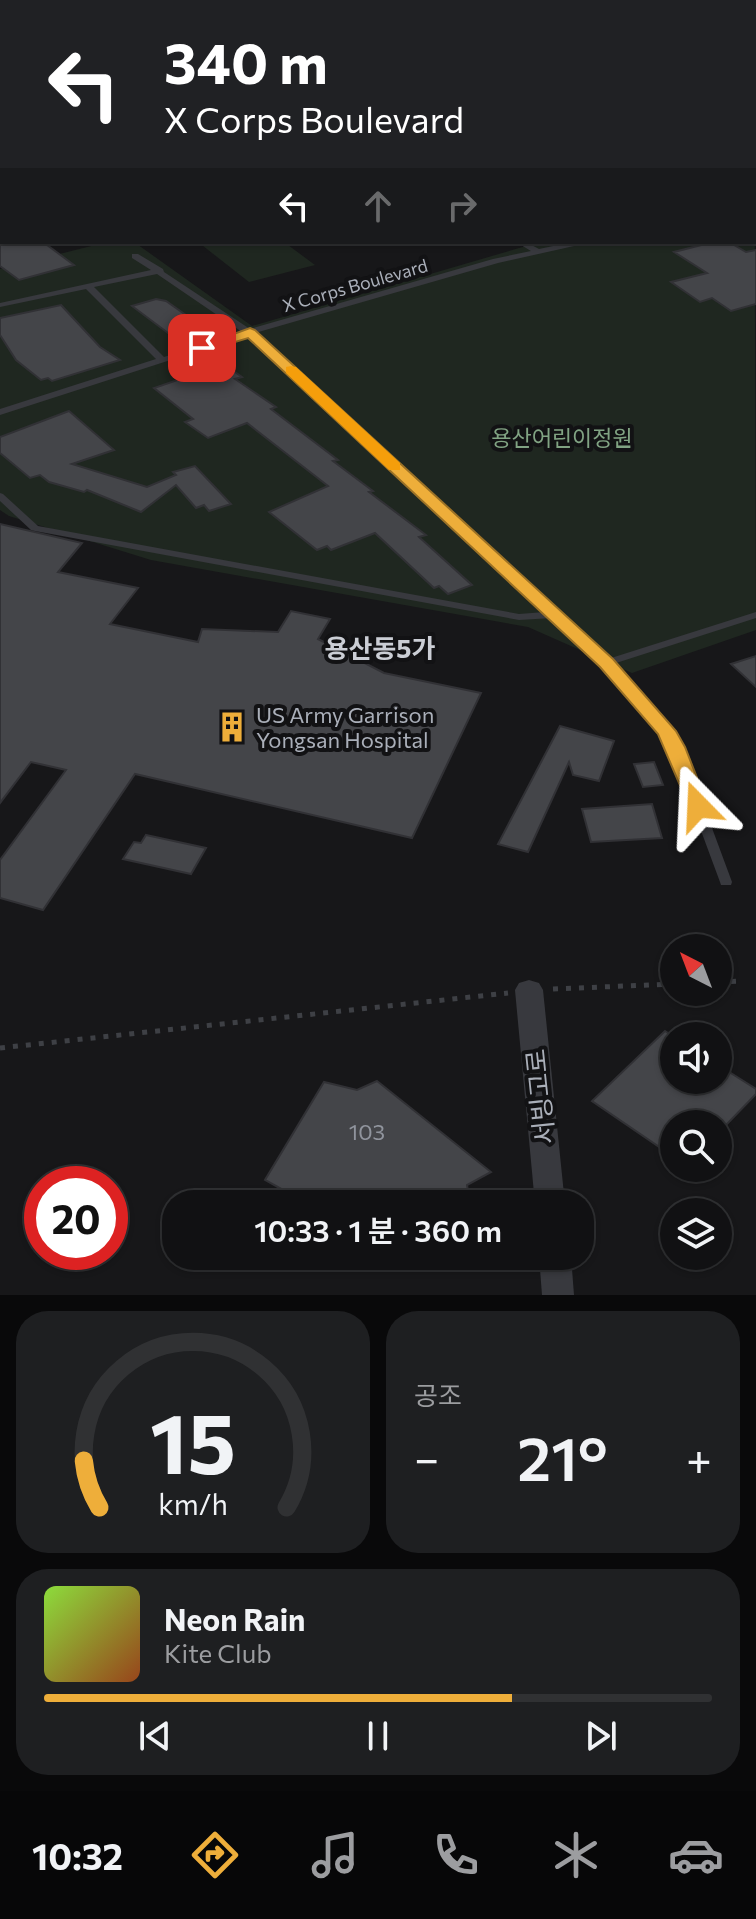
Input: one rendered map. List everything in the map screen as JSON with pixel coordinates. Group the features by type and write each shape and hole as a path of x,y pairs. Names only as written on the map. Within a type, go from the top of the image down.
{"street":[{"name":"서빙고로","path":"529,990 549,1190"},
{"path":"556,1270 558,1295"}],"lane":[{"path":"524,244 538,252"},
{"name":"X Corps Boulevard","path":"0,412 161,359 496,261 574,244"},
{"path":"135,256 250,333 606,663 658,721 676,747 726,882"},
{"path":"0,305 160,271"},
{"path":"88,286 161,359"},
{"path":"0,496 35,528 519,617 554,615"},
{"path":"606,663 756,615"}],"path":[{"path":"732,981 740,981"},
{"path":"0,1048 529,990 660,985"}],"green space":[{"name":"용산어린이정원","path":"99,244 137,244 252,326 533,244 755,244 756,630 632,673 528,627 151,560 9,516 0,510 0,269"},
{"path":"201,244 287,244 315,265 249,282"}],"building":[{"path":"0,244 46,244 74,265 19,280 0,266"},
{"path":"705,244 732,244 746,252 756,250 756,304 731,311 712,298 700,302 671,282 707,273 674,252"},
{"path":"156,299 166,301 200,325 196,326 202,331 176,339 132,306"},
{"path":"61,305 100,347 120,360 52,381 48,378 41,380 16,360 0,335 0,318"},
{"path":"224,364 242,377 235,379 276,407 271,409 338,460 333,461 426,535 419,537 472,585 448,594 439,586 434,588 375,533 331,550 327,546 317,550 269,512 328,486 247,423 208,438 185,422 193,419 154,388"},
{"path":"69,411 114,450 72,464 147,487 176,475 173,472 195,466 231,504 209,511 204,505 196,508 176,485 141,512 87,490 84,492 49,482 40,475 30,478 0,453 0,437"},
{"name":"US Army Garrison Yongsan Hospital","path":"0,524 82,543 58,572 138,588 110,624 198,642 202,629 278,632 291,611 330,619 318,639 384,673 481,693 412,838 135,774 43,910 0,898 0,860 66,770 31,762 0,803"},
{"path":"756,656 756,687 731,664"},
{"path":"560,726 614,741 599,781 573,775 569,762 528,852 498,844"},
{"path":"654,762 663,785 643,787 634,764"},
{"path":"652,804 662,838 591,842 582,809"},
{"path":"146,835 206,848 191,874 123,859 134,842 141,843"},
{"path":"660,1036 660,1094 732,1094 732,1074 756,1089 756,1094 732,1119 732,1110 660,1110 660,1147 592,1101"},
{"path":"377,1081 491,1172 467,1185 468,1190 283,1190 265,1180 324,1082 357,1090"}],"slow traffic":[{"path":"291,370 395,467"}],"place":[{"name":"US Army Garrison Yongsan Hospital","path":"232,727"}],"district":[{"name":"용산동5가","path":"380,647"}],"route":[{"path":"202,348 250,333 606,663 666,731 676,747 698,806"}]}
